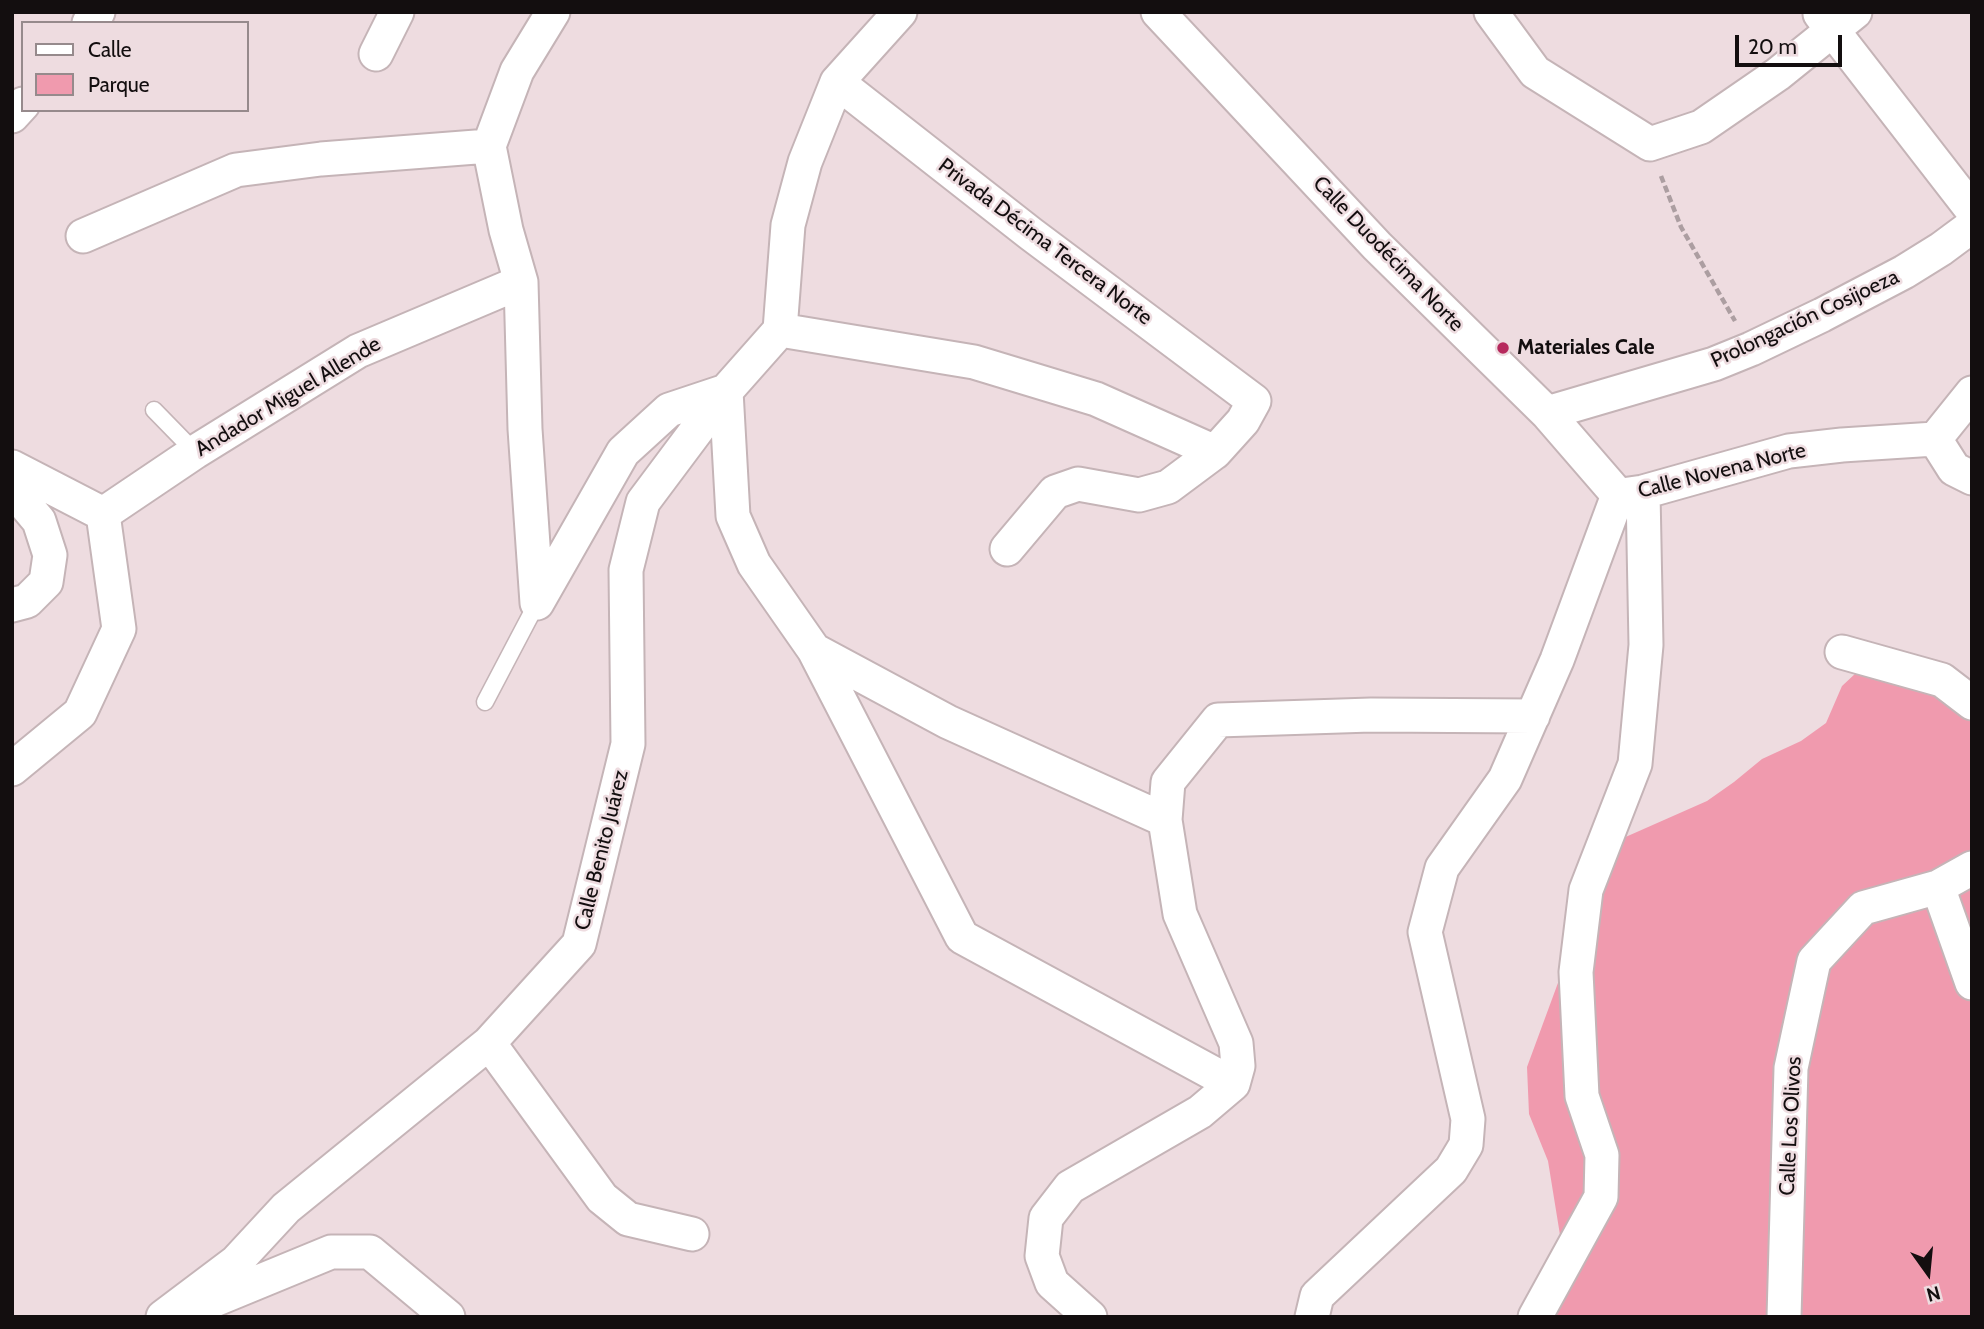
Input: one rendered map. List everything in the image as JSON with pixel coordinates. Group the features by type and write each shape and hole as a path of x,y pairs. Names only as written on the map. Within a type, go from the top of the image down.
{"street":[{"path":"376,54 397,12"},
{"path":"537,603 525,429 521,282 506,230 489,146 517,71 553,12"},
{"path":"900,12 837,82 805,162 788,225 780,330 974,362 1096,399 1214,452 1168,487 1139,495 1078,484 1055,492 1007,549"},
{"name":"Calle Duodécima Norte","path":"1158,12 1377,246 1630,494"},
{"path":"1492,12 1535,72 1650,145 1701,127 1778,74 1835,18 1972,210"},
{"name":"Privada Décima Tercera Norte","path":"837,82 1031,234 1254,401 1242,421 1214,452"},
{"path":"82,236 236,170 321,159 489,146"},
{"name":"Prolongación Cosijoeza","path":"1547,413 1714,364 1751,349 1904,272 1972,226"},
{"name":"Andador Miguel Allende","path":"103,514 195,452 358,351 521,282"},
{"name":"Calle Benito Juárez","path":"163,1317 236,1262 286,1208 489,1043 579,944 628,744 626,570 643,502 726,391 780,330"},
{"path":"537,603 623,452 669,410 726,391 733,516 754,564 814,650 962,937 1233,1084"},
{"path":"1972,393 1935,439 1954,469 1972,478"},
{"name":"Calle Novena Norte","path":"1630,494 1789,451 1842,444 1935,439"},
{"path":"12,467 103,514 119,629 80,713 12,769"},
{"path":"12,489 39,521 50,555 46,582 27,601 12,605"},
{"path":"1312,1317 1317,1296 1451,1170 1466,1145 1468,1119 1425,932 1442,868 1505,779 1630,494"},
{"path":"1535,1317 1601,1197 1602,1155 1582,1096 1576,972 1586,890 1635,764 1646,645 1630,494"},
{"path":"814,650 948,722 1165,820"},
{"path":"1842,652 1942,680 1972,704"},
{"path":"1090,1317 1052,1283 1042,1256 1046,1218 1070,1187 1200,1112 1233,1084 1238,1066 1236,1043 1180,914 1165,820 1168,782 1218,720 1371,715 1533,716"},
{"name":"Calle Los Olivos","path":"1784,1317 1791,1068 1814,961 1863,908 1938,887 1972,868"},
{"path":"1938,887 1972,984"},
{"path":"489,1043 602,1198 628,1219 692,1234"},
{"path":"173,1317 331,1252 369,1252 448,1317"}],"lane":[{"path":"154,410 195,452"},
{"path":"485,702 537,603"}],"path":[{"path":"1650,145 1681,227 1751,349"}],"green space":[{"path":"1871,659 1972,682 1972,1317 1524,1317 1566,1272 1548,1161 1529,1114 1527,1067 1562,972 1621,839 1707,801 1762,759 1801,741 1826,723 1842,686"}],"place":[{"name":"Materiales Cale","path":"1503,348"}]}
